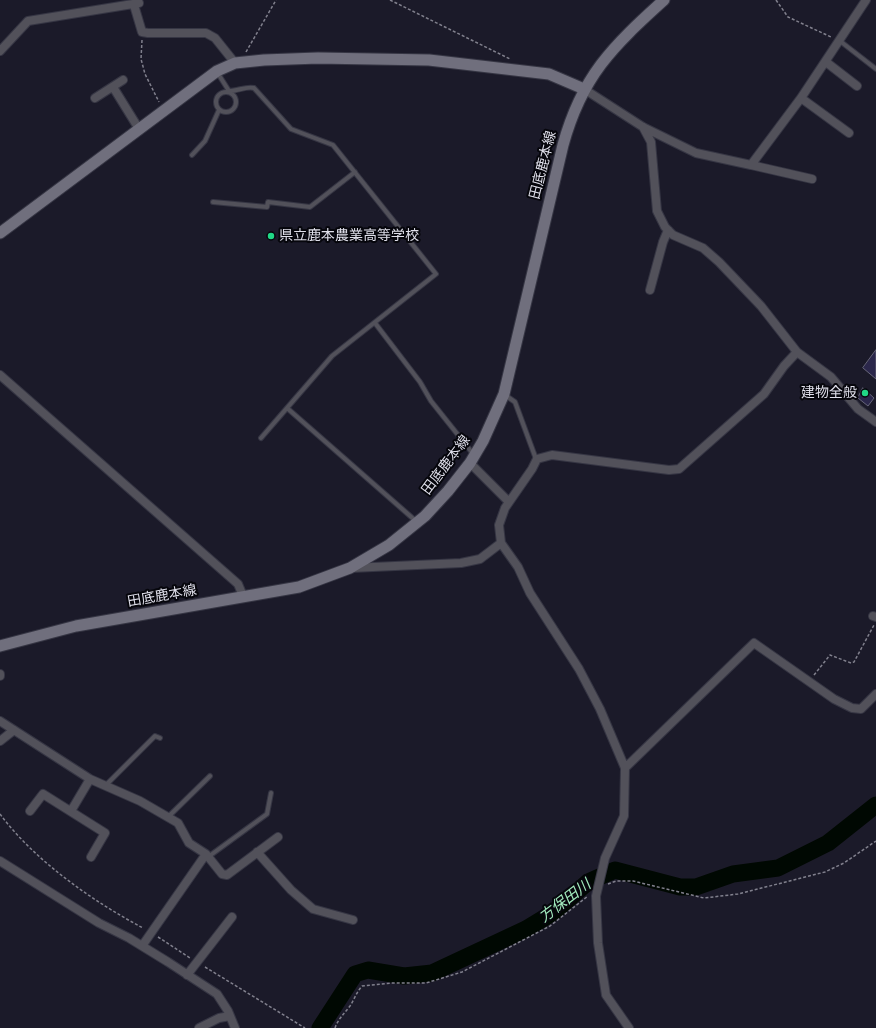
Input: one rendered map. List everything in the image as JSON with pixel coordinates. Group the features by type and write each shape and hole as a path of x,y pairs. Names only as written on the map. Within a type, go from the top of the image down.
{"main road":[{"name":"田底鹿本線","path":"0,646 76,626 299,587 350,568 389,545 417,522 448,491 472,459 504,394 563,145 570,121 584,89 600,64 630,30 664,0"},
{"path":"0,232 216,71 237,63 318,58 429,60 549,74 584,89"}],"street":[{"path":"751,165 801,98 866,0"},
{"path":"0,51 28,21 136,4 142,32 148,34 206,33 216,38 237,63"},
{"path":"826,62 857,86"},
{"path":"95,98 113,88 123,80"},
{"path":"113,88 139,129"},
{"path":"584,89 644,127 696,153 812,179"},
{"path":"801,98 849,132"},
{"path":"644,127 651,142 657,212 668,230 674,235 703,248 719,262 761,306 797,352 831,377 858,409 876,422"},
{"path":"650,290 663,242 668,230"},
{"path":"628,1027 606,994 598,943 596,896 605,858 624,816 625,768 600,709 579,669 530,593 518,567 501,543 499,525 505,508 532,469 536,460 552,455 662,470 679,469 764,394 784,366 797,352"},
{"path":"0,375 238,584 243,596"},
{"path":"472,459 509,502"},
{"path":"350,568 461,563 480,559 501,543"},
{"path":"625,768 754,643 834,700 852,708 861,709 876,694"},
{"path":"0,721 90,779 140,801 178,823 189,843 207,855 222,874 227,875 278,837"},
{"path":"0,741 14,730"},
{"path":"71,811 90,779"},
{"path":"30,811 43,794 106,833 91,857"},
{"path":"257,852 291,890 313,909 353,920"},
{"path":"142,946 207,855"},
{"path":"0,861 98,923 142,946 217,994 235,1028"},
{"path":"187,975 232,916"},
{"path":"199,1028 219,1018 230,1016"}],"lane":[{"path":"840,41 876,69"},
{"path":"216,71 234,96 236,103 234,109 228,112 219,110"},
{"path":"192,155 205,141 219,110 216,102 218,95 222,92 237,91 248,87 254,88 291,129 333,145 436,274 332,356 261,438"},
{"path":"213,202 266,207 268,202 310,207 355,172"},
{"path":"375,323 420,382 431,401 472,459"},
{"path":"504,394 515,402 536,460"},
{"path":"287,408 417,522"},
{"path":"106,785 155,736 160,738"},
{"path":"167,817 210,776"},
{"path":"207,855 267,814 271,793"}],"path":[{"path":"237,63 276,0"},
{"path":"390,0 511,59"},
{"path":"776,0 788,17 840,41"},
{"path":"142,32 141,59 143,67 164,111"},
{"path":"808,682 830,655 851,663 854,662 875,618"}],"building":[{"path":"876,350 876,379 863,368"},
{"name":"建物全般","path":"863,388 874,398 868,406 858,398"}],"waterway":[{"name":"方保田川","path":"320,1028 355,974 368,970 404,976 432,973 526,929 554,912 588,882 615,870 680,887 696,887 733,874 778,868 828,843 876,805"}],"place":[{"name":"県立鹿本農業高等学校","path":"271,236"},
{"name":"建物全般","path":"865,393"}]}
